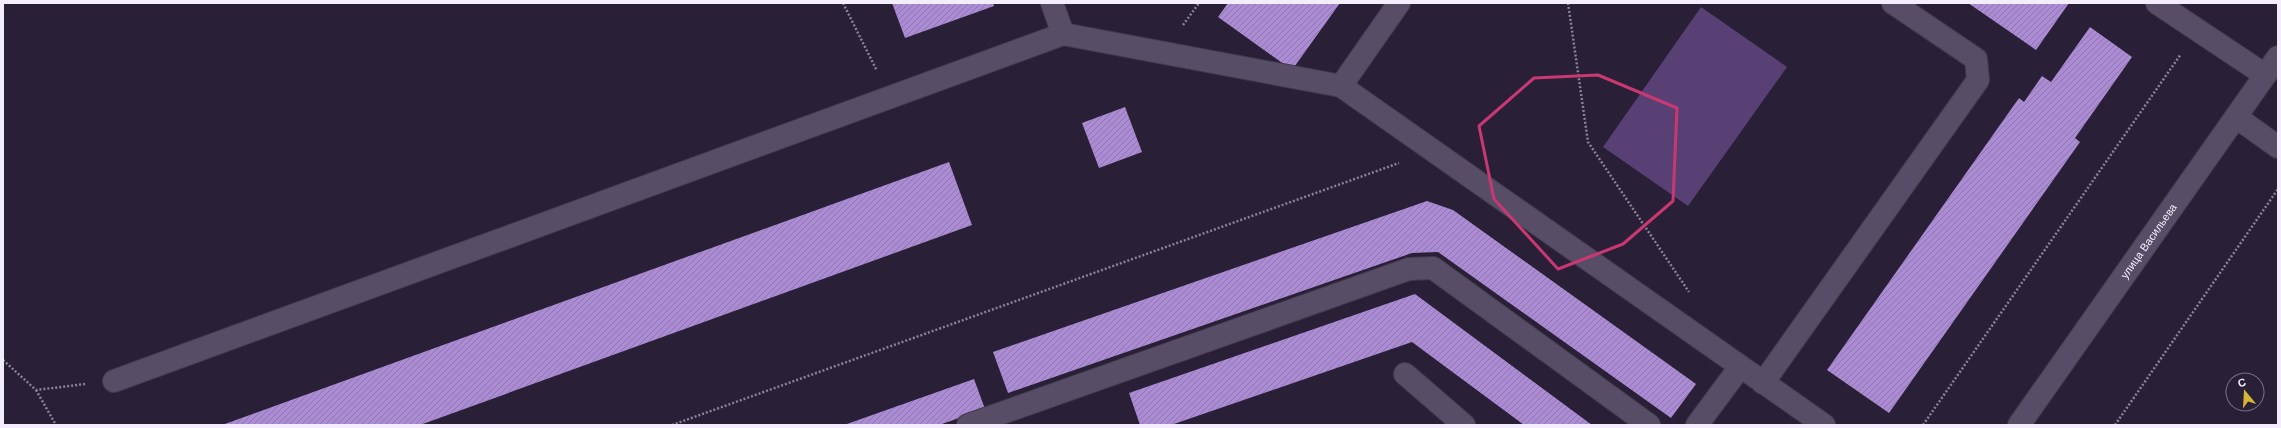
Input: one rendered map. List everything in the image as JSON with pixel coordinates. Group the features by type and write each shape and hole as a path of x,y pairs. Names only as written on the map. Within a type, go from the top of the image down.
{"street":[{"path":"1052,3 1063,34"},
{"path":"1341,86 1399,3"},
{"path":"1763,383 1978,80 1976,59 1893,3"},
{"path":"2157,3 2265,75"},
{"path":"114,381 1063,34 1341,86 1824,425"},
{"name":"улица Васильева","path":"2019,425 2278,57"},
{"path":"2236,117 2278,147"},
{"path":"968,425 1409,269 1433,268 1649,425"},
{"path":"1697,425 1740,366"},
{"path":"1405,374 1464,425"}],"path":[{"path":"844,3 890,98"},
{"path":"1568,3 1588,142 1691,294"},
{"path":"1923,425 2198,30"},
{"path":"672,425 1433,151"},
{"path":"2115,425 2278,189"},
{"path":"3,360 36,390 56,425"},
{"path":"36,390 114,381"}],"highlighted area":[{"path":"1598,75 1677,108 1673,201 1623,244 1558,269 1494,199 1479,126 1534,78"}],"shaded area":[{"path":"1701,7 1787,67 1688,206 1603,147"}],"building":[{"path":"892,3 993,3 994,6 905,38"},
{"path":"1228,3 1340,3 1292,70 1218,17"},
{"path":"1968,3 2069,3 2036,50"},
{"path":"2090,27 2132,57 2075,138 2080,142 1889,413 1827,370 2019,98 2024,102 2042,76 2051,82"},
{"path":"1125,107 1142,152 1099,168 1082,123"},
{"path":"949,162 972,225 420,425 222,425"},
{"path":"1427,201 1453,210 1696,384 1671,418 1438,252 1412,253 1008,393 993,352"},
{"path":"1415,294 1592,425 1524,425 1412,342 1171,425 1140,425 1129,393"},
{"path":"974,379 985,409 939,425 844,425"}]}
